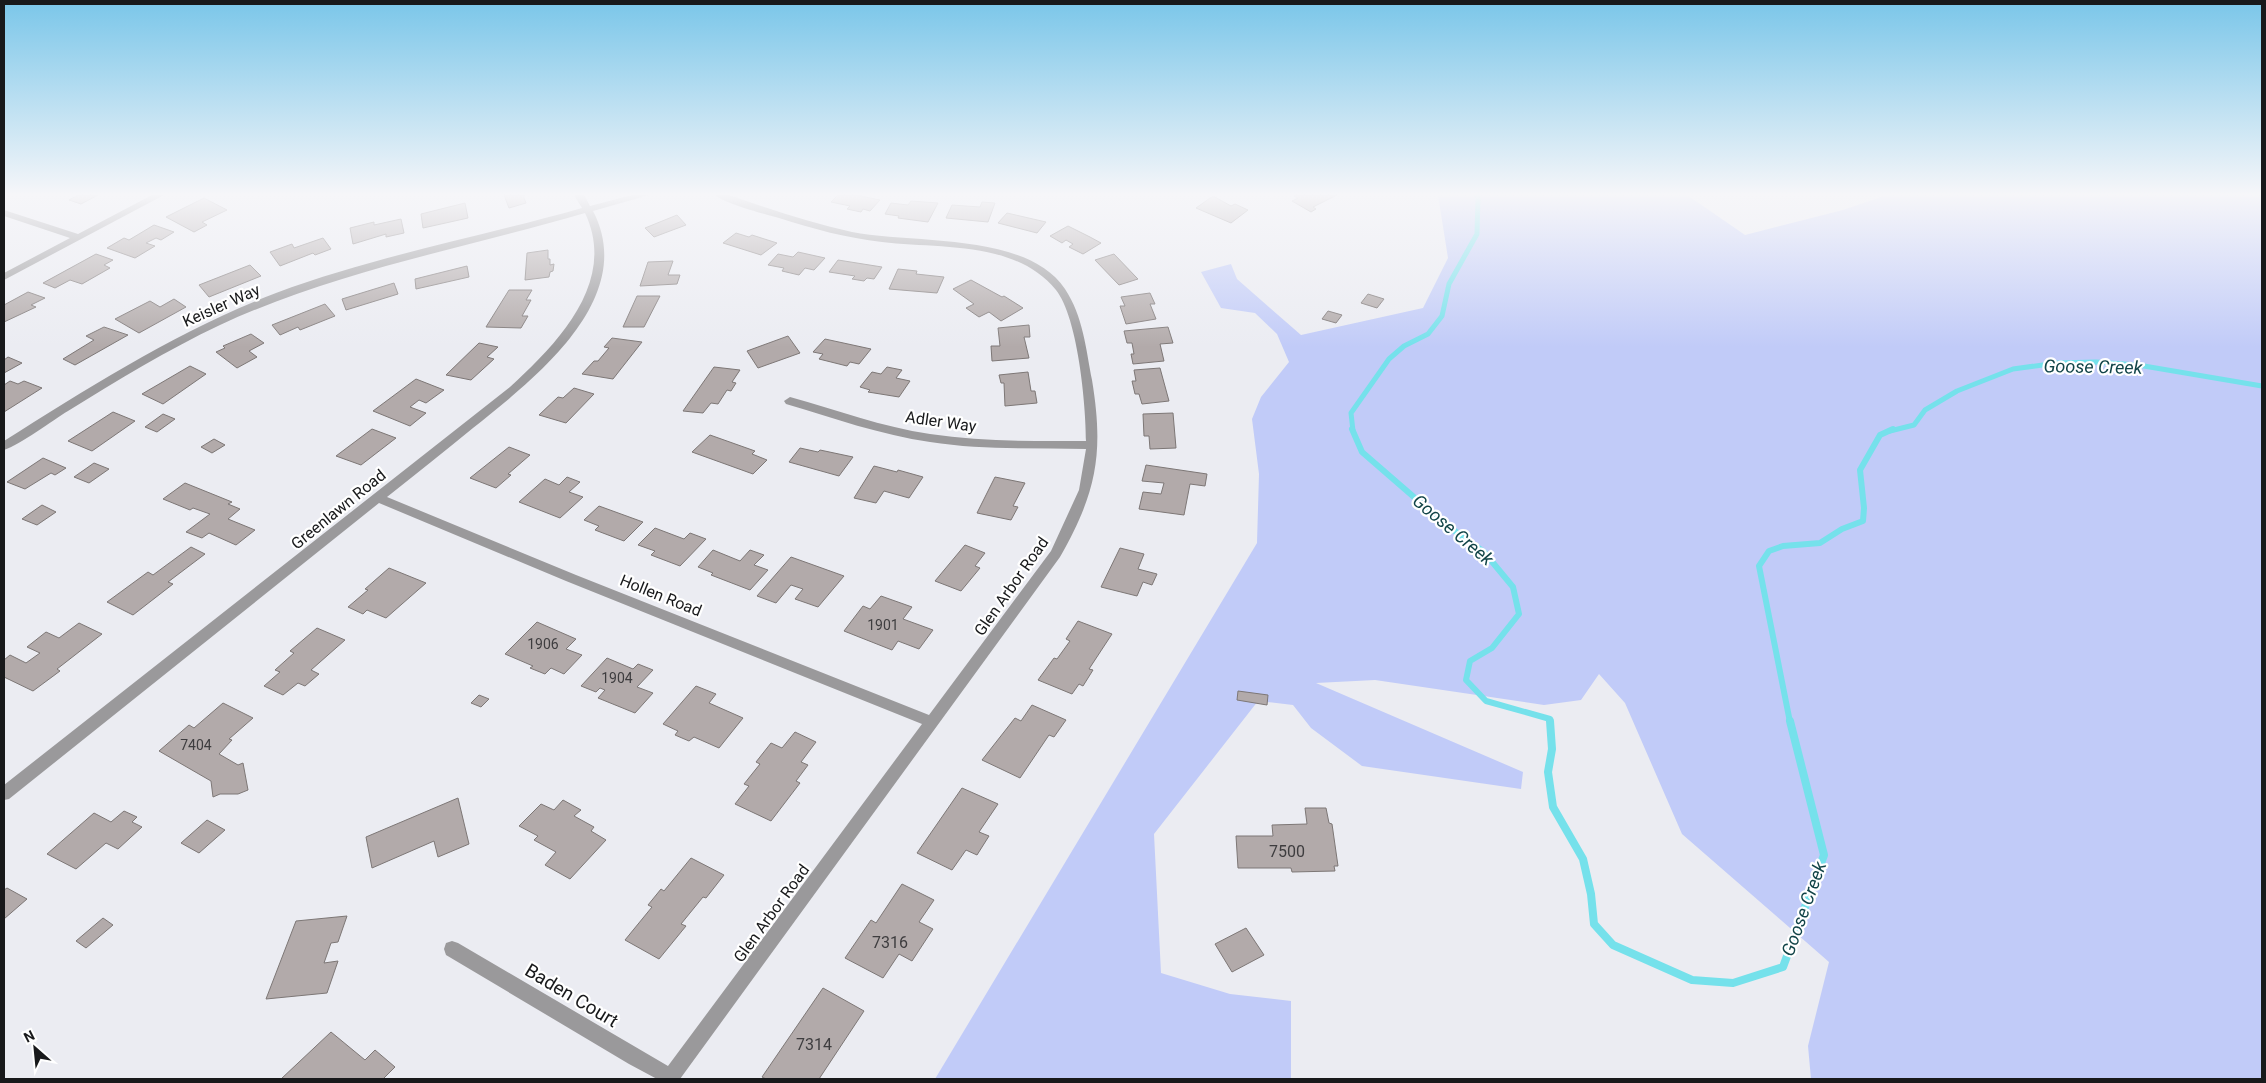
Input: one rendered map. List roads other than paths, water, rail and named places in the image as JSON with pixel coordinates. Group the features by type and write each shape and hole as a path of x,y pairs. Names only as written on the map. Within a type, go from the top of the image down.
{"street":[{"path":"4,277 62,246"},
{"name":"Keisler Way","path":"4,446 132,366 189,335 248,308 306,285 364,266 446,246"},
{"name":"Greenlawn Road","path":"4,794 514,390 541,366 565,338 582,312 594,285 599,261 598,246"},
{"name":"Glen Arbor Road","path":"670,1078 1056,554 1078,512 1088,480 1093,424 1075,319 1065,294 1042,270 1020,259 976,247 956,246"},
{"name":"Adler Way","path":"790,401 884,429 929,438 981,444 1092,445"},
{"name":"Hollen Road","path":"378,498 571,578 932,722"},
{"name":"Baden Court","path":"452,949 670,1078"}],"waterway":[{"name":"Goose Creek","path":"1353,431 1351,413 1389,359 1404,346 1428,334 1442,316 1449,284 1471,246"},
{"name":"Goose Creek","path":"1890,431 1914,425 1925,410 1957,391 2013,369 2057,363 2096,362 2138,365 2262,386"},
{"name":"Goose Creek","path":"1352,429 1362,452 1445,524 1484,552 1513,587 1519,614 1492,648 1470,661 1466,680 1486,701 1550,719 1550,721"},
{"name":"Goose Creek","path":"1790,722 1759,566 1769,551 1783,546 1820,543 1842,529 1863,521 1864,508 1860,470 1880,435 1893,429"},
{"name":"Goose Creek","path":"1550,721 1552,749 1548,772 1553,807 1583,859 1591,894 1594,924 1613,945 1692,980 1733,983 1783,967 1824,855 1790,721"}]}
